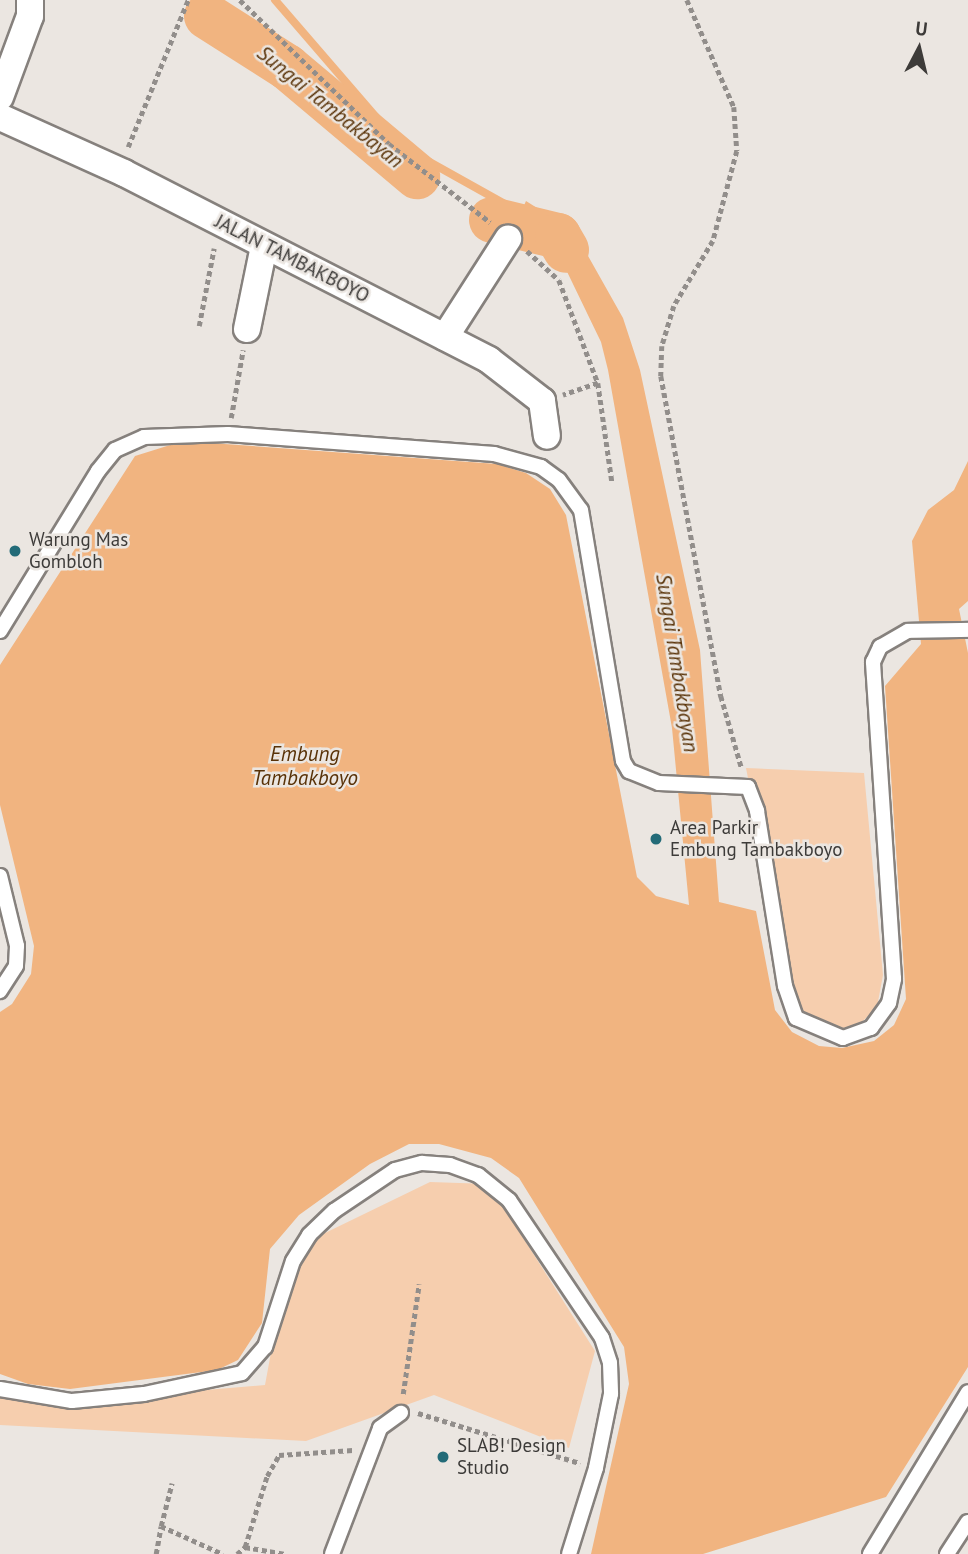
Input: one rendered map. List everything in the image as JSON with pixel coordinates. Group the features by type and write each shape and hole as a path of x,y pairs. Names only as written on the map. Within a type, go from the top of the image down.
{"street":[{"path":"0,97 30,16 30,0"},
{"name":"JALAN TAMBAKBOYO","path":"0,117 118,171 489,360 542,401"},
{"path":"445,337 508,239"},
{"path":"247,329 264,246"},
{"path":"542,401 547,436"}],"lane":[{"path":"0,631 114,450 144,437 228,434 494,454 525,460 559,480 580,510 624,761 629,771 659,783 742,784 748,787 757,811 785,986 796,1018 843,1038 872,1028 889,1003 894,979 871,673 880,647 908,631 968,629"},
{"path":"0,876 17,946 16,966 0,991"},
{"path":"0,1389 72,1401 144,1394 242,1373 265,1347 293,1261 309,1235 334,1211 395,1170 422,1163 450,1165 478,1175 509,1200 602,1338 610,1363 611,1394 596,1468 569,1554"},
{"path":"870,1554 968,1392"},
{"path":"332,1554 380,1428 401,1413"},
{"path":"947,1554 968,1522"}],"path":[{"path":"118,171 188,0"},
{"path":"240,0 389,144 508,239 541,260 559,280 598,383 612,481"},
{"path":"687,0 734,107 737,151 713,241 674,306 662,346 661,376 721,696 740,764"},
{"path":"198,326 219,223"},
{"path":"228,434 247,329"},
{"path":"542,401 598,383"},
{"path":"419,1284 401,1413 411,1411 596,1468"},
{"path":"237,1554 245,1547 267,1476 279,1455 371,1450"},
{"path":"156,1554 172,1483"},
{"path":"161,1526 223,1554"},
{"path":"245,1547 285,1554"}],"shaded area":[{"path":"746,768 864,773 883,975 877,1007 857,1027 838,1029 803,1017 790,992"},
{"path":"430,1182 489,1184 595,1351 569,1448 434,1395 306,1441 0,1425 0,1385 88,1400 265,1385 290,1250"}],"water":[{"name":"Embung Tambakboyo","path":"526,201 574,231 623,318 640,370 700,650 719,902 756,911 775,1010 792,1032 819,1046 842,1048 874,1041 894,1025 906,999 885,686 921,644 912,541 928,510 954,490 968,461 968,601 959,609 968,653 968,1367 886,1497 703,1554 591,1554 629,1384 624,1347 519,1178 491,1158 439,1144 409,1144 370,1164 299,1215 270,1249 262,1323 238,1360 217,1370 70,1389 28,1384 0,1374 0,1012 12,1004 31,974 34,946 0,805 0,665 135,456 183,441 497,464 526,473 550,489 566,515 637,877 656,896 689,905 672,728 608,370 601,342 558,253 510,236"}],"waterway":[{"path":"275,0 401,146 530,218"},
{"name":"Sungai Tambakbayan","path":"207,16 287,67 417,176"},
{"name":"Sungai Tambakbayan","path":"492,220 558,236 566,250"}],"place":[{"name":"Warung Mas Gombloh","path":"15,551"},
{"name":"Area Parkir Embung Tambakboyo","path":"656,839"},
{"name":"SLAB! Design Studio","path":"443,1457"}]}
